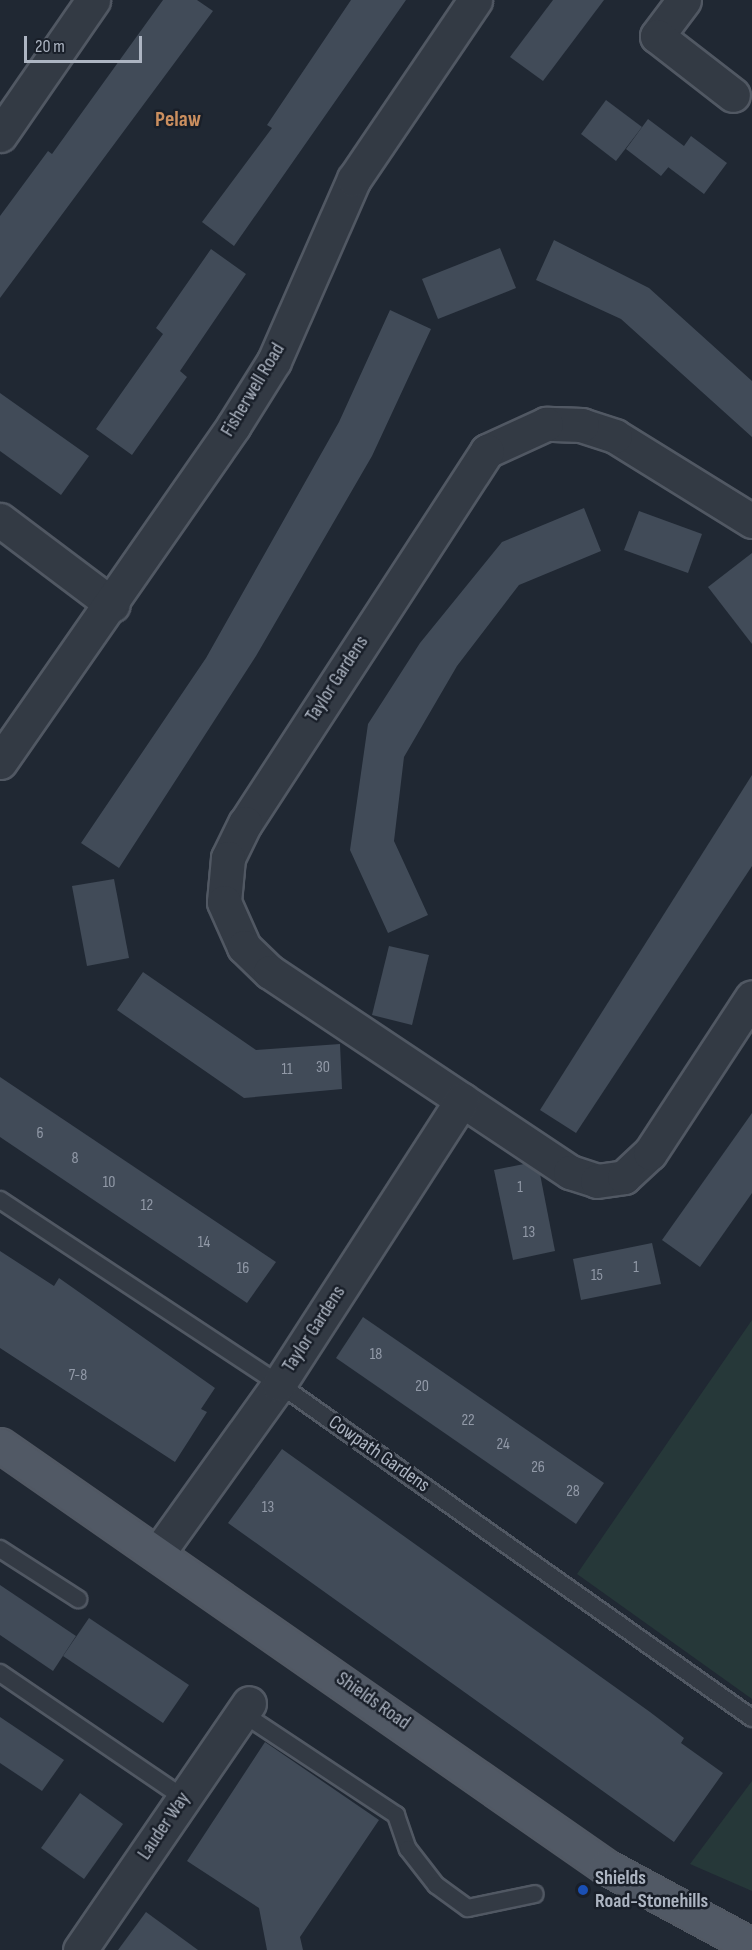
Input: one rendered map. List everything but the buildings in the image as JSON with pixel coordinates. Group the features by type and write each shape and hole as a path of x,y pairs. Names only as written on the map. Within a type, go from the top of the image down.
{"main road":[{"name":"Shields Road","path":"0,1445 606,1867 752,1946"}],"street":[{"path":"0,135 93,0"},
{"name":"Fisherwell Road","path":"0,762 113,605 274,361 354,179 475,0"},
{"path":"684,0 657,36 734,95"},
{"name":"Taylor Gardens","path":"752,521 615,436 582,425 546,424 512,435 487,451 469,473 245,823 228,858 224,902 244,947 270,972 570,1172 597,1181 624,1177 650,1153 752,997"},
{"path":"0,520 113,605"},
{"name":"Taylor Gardens","path":"158,1553 279,1384 462,1100"},
{"name":"Lauder Way","path":"80,1950 245,1708"}],"lane":[{"name":"Cowpath Gardens","path":"0,1200 279,1384 752,1718"},
{"path":"0,1549 78,1599"},
{"path":"0,1673 184,1798"},
{"path":"245,1708 396,1815 408,1849 436,1885 468,1908 535,1894"}],"shaded area":[{"path":"752,1320 752,1699 577,1574"},
{"path":"752,1781 752,1891 690,1864"}],"place":[{"name":"Shields Road-Stonehills","path":"583,1890"}],"district":[{"name":"Pelaw","path":"178,120"}]}
